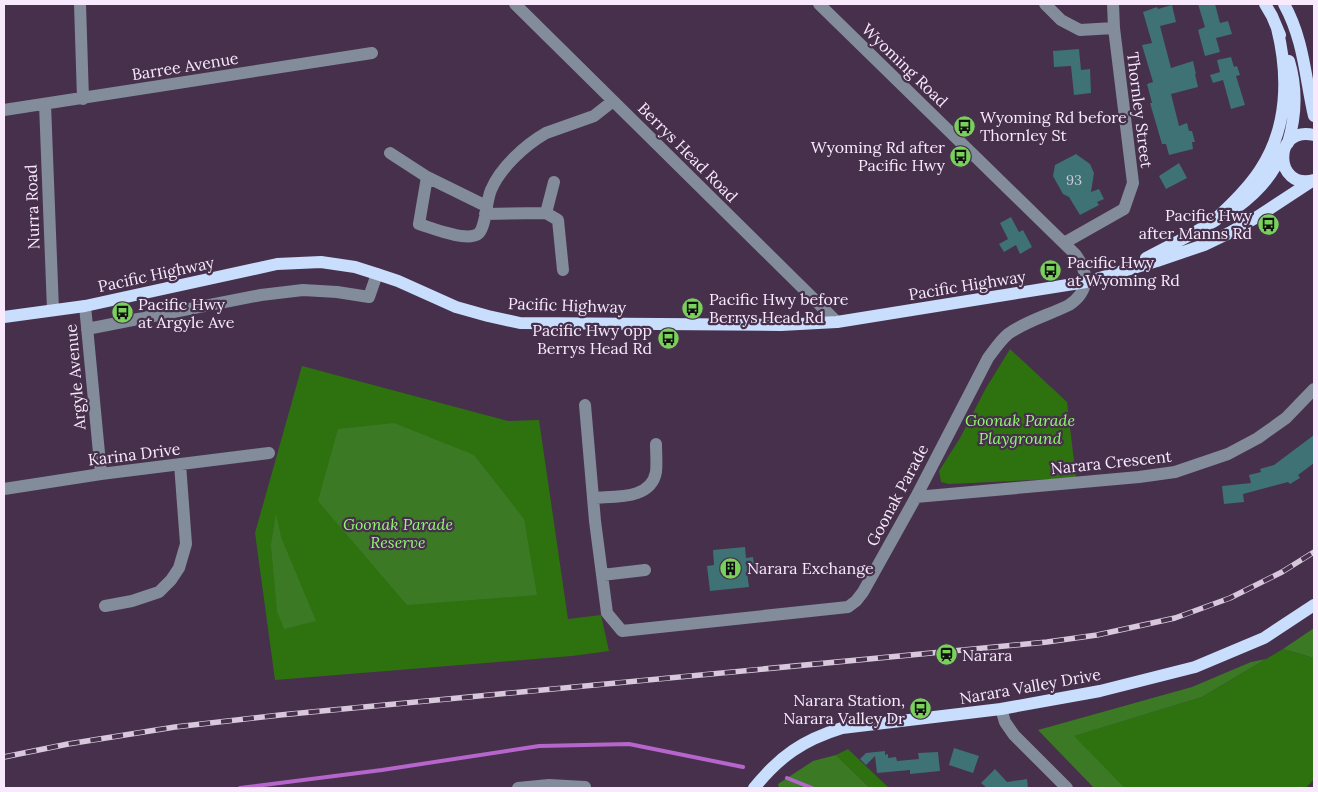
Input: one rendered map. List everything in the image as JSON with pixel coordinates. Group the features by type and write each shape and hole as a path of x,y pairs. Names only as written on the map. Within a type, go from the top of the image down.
{"main road":[{"name":"Pacific Highway","path":"1110,274 1166,248 1241,204 1261,188 1277,165 1292,124 1294,80 1288,56 1265,4"},
{"path":"1284,4 1299,38 1305,61 1314,116"},
{"path":"1211,223 1235,201 1257,174 1267,159 1278,133 1283,108 1284,86 1281,44 1277,28"},
{"path":"1313,180 1301,181 1291,176 1284,167 1282,156 1285,147 1297,136 1314,135"},
{"name":"Pacific Highway","path":"4,317 85,306 277,264 321,262 355,267 398,281 456,307 520,323 781,325 837,322 1086,282 1188,251 1210,242 1258,217 1313,180"},
{"name":"Narara Valley Drive","path":"754,788 774,765 788,753 810,740 838,729 1001,709 1100,691 1195,667 1264,638 1314,605"}],"street":[{"path":"80,4 84,99"},
{"name":"Berrys Head Road","path":"515,4 837,322"},
{"name":"Wyoming Road","path":"819,4 1064,243 1081,262 1086,282"},
{"path":"1045,4 1061,20 1080,30 1114,28"},
{"name":"Thornley Street","path":"1064,243 1124,209 1133,183 1114,28 1113,4"},
{"name":"Barree Avenue","path":"4,110 84,99 372,52"},
{"path":"427,178 419,224 469,237 478,234 483,227 490,192 499,175 513,159 546,133 594,116 613,101"},
{"name":"Nurra Road","path":"44,104 52,310"},
{"path":"390,153 427,178 486,210 546,213 558,220 563,270"},
{"path":"546,213 554,182"},
{"path":"87,329 261,296 303,290 337,292 369,297 377,274"},
{"name":"Goonak Parade","path":"585,405 594,521 607,613 622,631 848,607 860,597 916,497 994,349 1007,335 1016,329 1056,312 1073,302 1080,296 1086,282"},
{"name":"Argyle Avenue","path":"85,306 101,474"},
{"name":"Narara Crescent","path":"916,497 1139,477 1175,472 1228,454 1258,438 1286,418 1314,389"},
{"path":"593,498 636,494 647,488 654,478 656,470 656,444"},
{"name":"Karina Drive","path":"4,489 101,474 268,453"},
{"path":"105,606 132,601 160,592 180,568 186,544 180,464"},
{"path":"602,575 645,570"},
{"path":"1001,709 1005,722 1014,735 1067,788"},
{"path":"518,788 549,785 585,787"}],"green space":[{"name":"Goonak Parade Playground","path":"1010,349 1067,402 1076,478 949,484 941,482 939,471 960,438 986,388"},
{"name":"Goonak Parade Reserve","path":"302,366 508,421 539,420 568,619 601,615 609,651 572,656 275,680 255,533"},
{"path":"394,423 474,455 524,519 537,595 407,605 318,501 338,429"},
{"path":"276,514 281,537 316,621 284,629 277,611 271,545"},
{"path":"1314,628 1314,658 1283,649"},
{"path":"1283,649 1314,658 1314,779 1306,788 1125,788 1073,736 1202,697"},
{"path":"1266,659 1202,697 1074,736 1125,788 1094,788 1038,730 1192,687 1251,662"},
{"path":"848,749 889,788 870,788 836,755"},
{"path":"836,755 870,788 779,788 778,784 813,761"}],"building":[{"path":"1198,4 1215,4 1220,23 1228,21 1232,34 1216,38 1220,52 1205,56 1198,30 1205,27"},
{"path":"1172,5 1176,22 1160,26 1171,68 1193,61 1198,87 1171,94 1179,126 1187,123 1189,131 1192,131 1195,142 1192,142 1193,149 1169,155 1166,144 1162,144 1150,103 1152,103 1147,84 1153,82 1142,45 1152,43 1143,12 1157,7 1158,9"},
{"path":"1079,49 1081,70 1090,69 1091,93 1074,95 1071,66 1054,67 1053,51"},
{"path":"1231,57 1234,67 1237,66 1240,75 1236,76 1245,105 1231,109 1223,80 1213,83 1210,75 1220,72 1217,60"},
{"path":"1076,154 1090,164 1094,173 1091,192 1099,189 1104,199 1097,202 1099,205 1080,215 1069,197 1063,194 1053,176 1055,165"},
{"path":"1179,163 1187,178 1166,189 1159,176"},
{"path":"1011,217 1019,232 1023,230 1032,247 1020,254 1016,245 1004,252 999,244 1008,239 1000,223"},
{"path":"1314,435 1314,463 1298,475 1300,478 1290,484 1288,482 1243,494 1244,502 1224,504 1222,486 1251,483 1249,475 1261,472 1260,469 1274,465"},
{"name":"Narara Exchange","path":"745,547 746,558 753,557 755,571 747,572 749,587 710,591 707,566 714,565 713,550"},
{"path":"954,748 979,756 973,773 949,765"},
{"path":"885,751 885,755 888,754 888,758 896,757 897,761 919,759 918,753 938,752 940,771 910,774 910,770 877,773 875,756 866,765 860,759 866,753"},
{"path":"995,769 1007,782 1027,779 1028,788 987,788 981,783"}],"waterway":[{"path":"240,788 382,770 539,746 629,744 743,767"},
{"path":"787,778 812,788"}],"railway":[{"path":"4,757 68,744 175,727 280,715 1047,642 1097,635 1175,618 1230,598 1282,572 1314,552"}],"place":[{"name":"Wyoming Rd before Thornley St","path":"964,126"},
{"name":"Wyoming Rd after Pacific Hwy","path":"961,156"},
{"name":"Pacific Hwy after Manns Rd","path":"1268,224"},
{"name":"Pacific Hwy at Wyoming Rd","path":"1051,271"},
{"name":"Pacific Hwy before Berrys Head Rd","path":"693,308"},
{"name":"Pacific Hwy at Argyle Ave","path":"122,313"},
{"name":"Pacific Hwy opp Berrys Head Rd","path":"668,339"},
{"name":"Narara Exchange","path":"731,568"},
{"name":"Narara","path":"946,655"},
{"name":"Narara Station, Narara Valley Dr","path":"921,709"}]}
